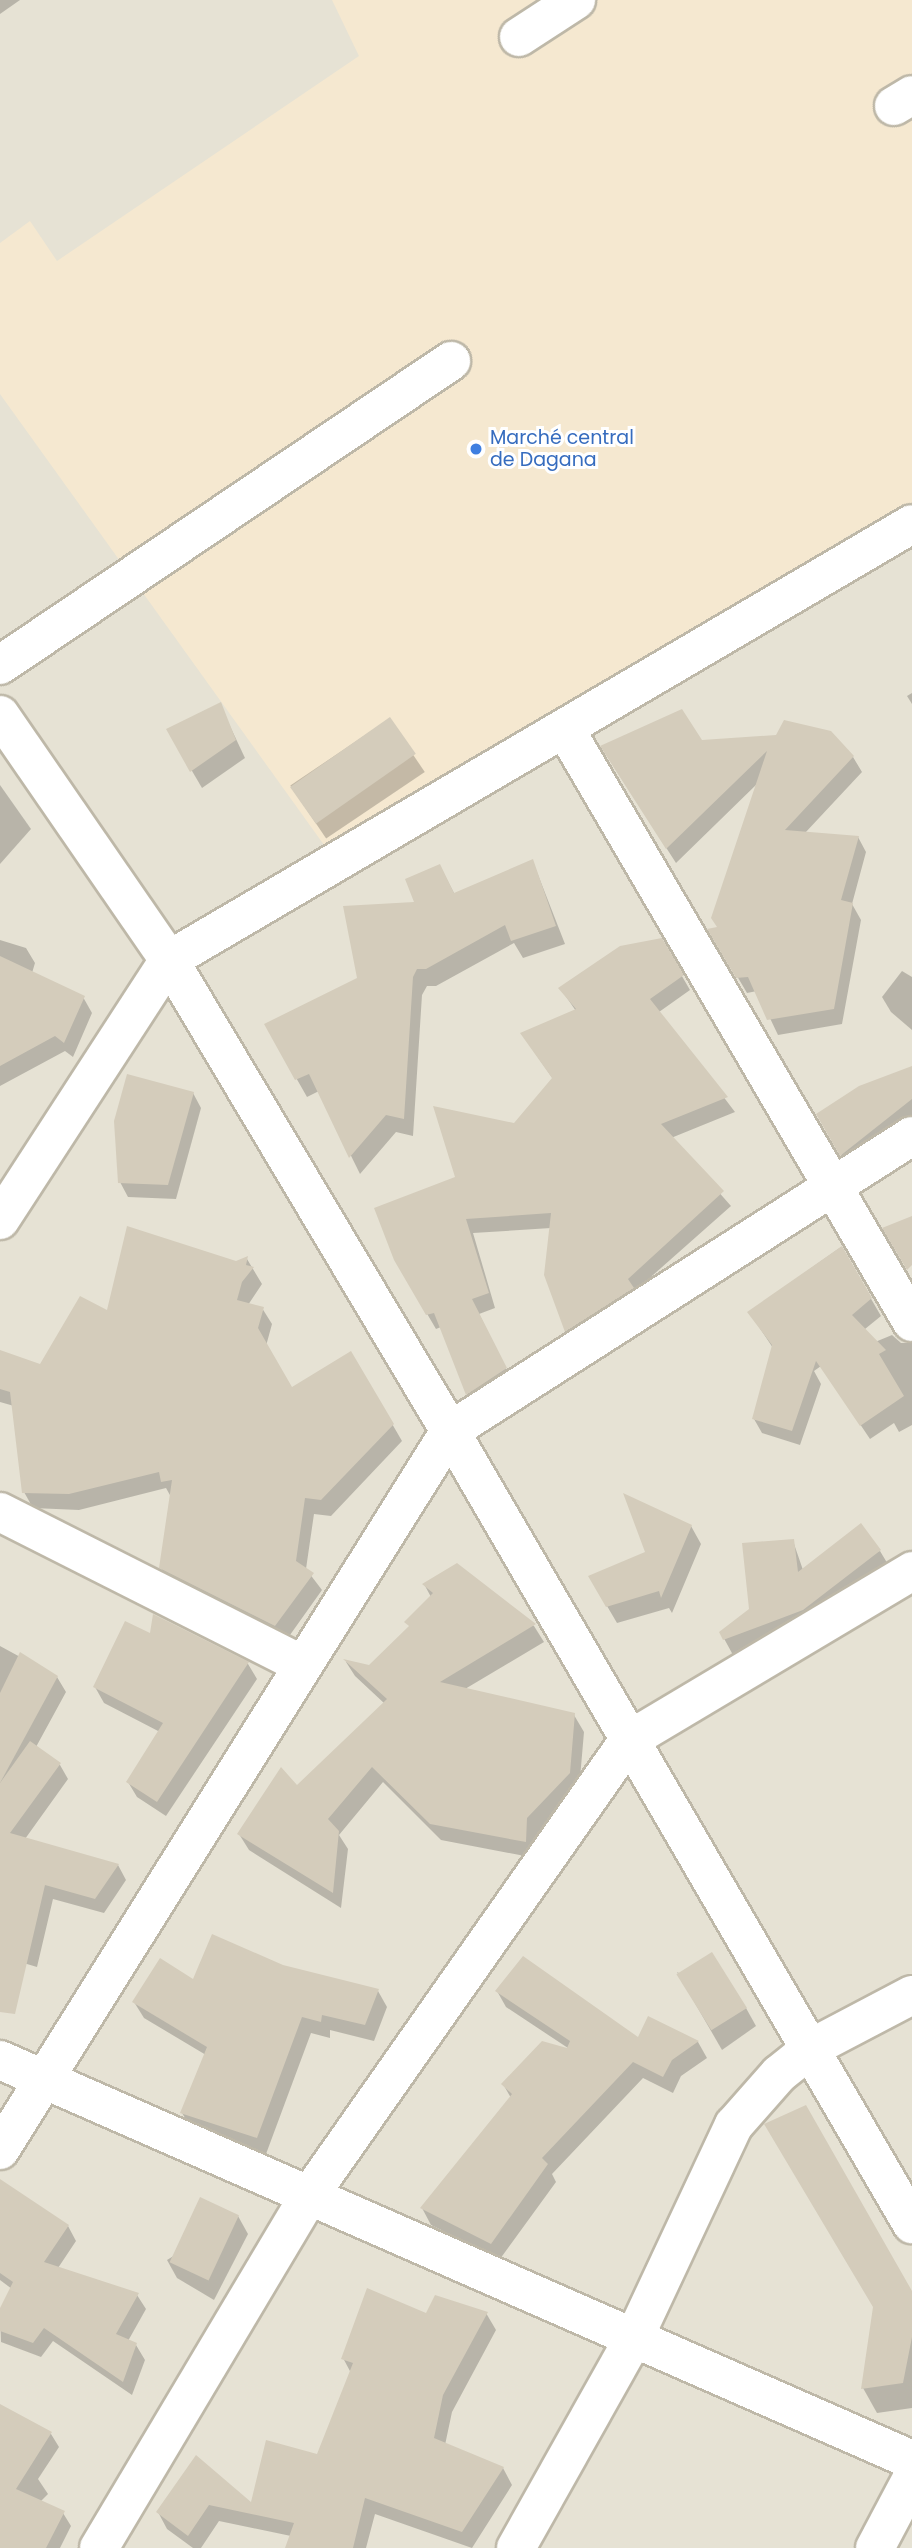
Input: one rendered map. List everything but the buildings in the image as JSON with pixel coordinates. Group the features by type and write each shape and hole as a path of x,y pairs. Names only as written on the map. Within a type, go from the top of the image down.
{"street":[{"path":"519,37 576,0"},
{"path":"0,665 451,361"},
{"path":"0,1220 169,960 912,524"},
{"path":"0,715 169,960 813,2047 912,2224"},
{"path":"565,729 912,1322"},
{"path":"0,2150 450,1431 912,1136"},
{"path":"0,1512 303,1665"},
{"path":"99,2548 309,2196 629,1740 912,1571"},
{"path":"516,2548 634,2338 734,2125 779,2074 813,2047 912,1995"},
{"path":"0,2060 912,2460"},
{"path":"876,2548 912,2478"}],"shaded area":[{"path":"0,0 912,0 912,2548 0,2548"},
{"name":"Marché central de Dagana","path":"332,0 912,0 912,504 851,534 337,863 0,394 0,243 30,221 57,261 359,56"}],"place":[{"name":"Marché central de Dagana","path":"476,449"}]}
